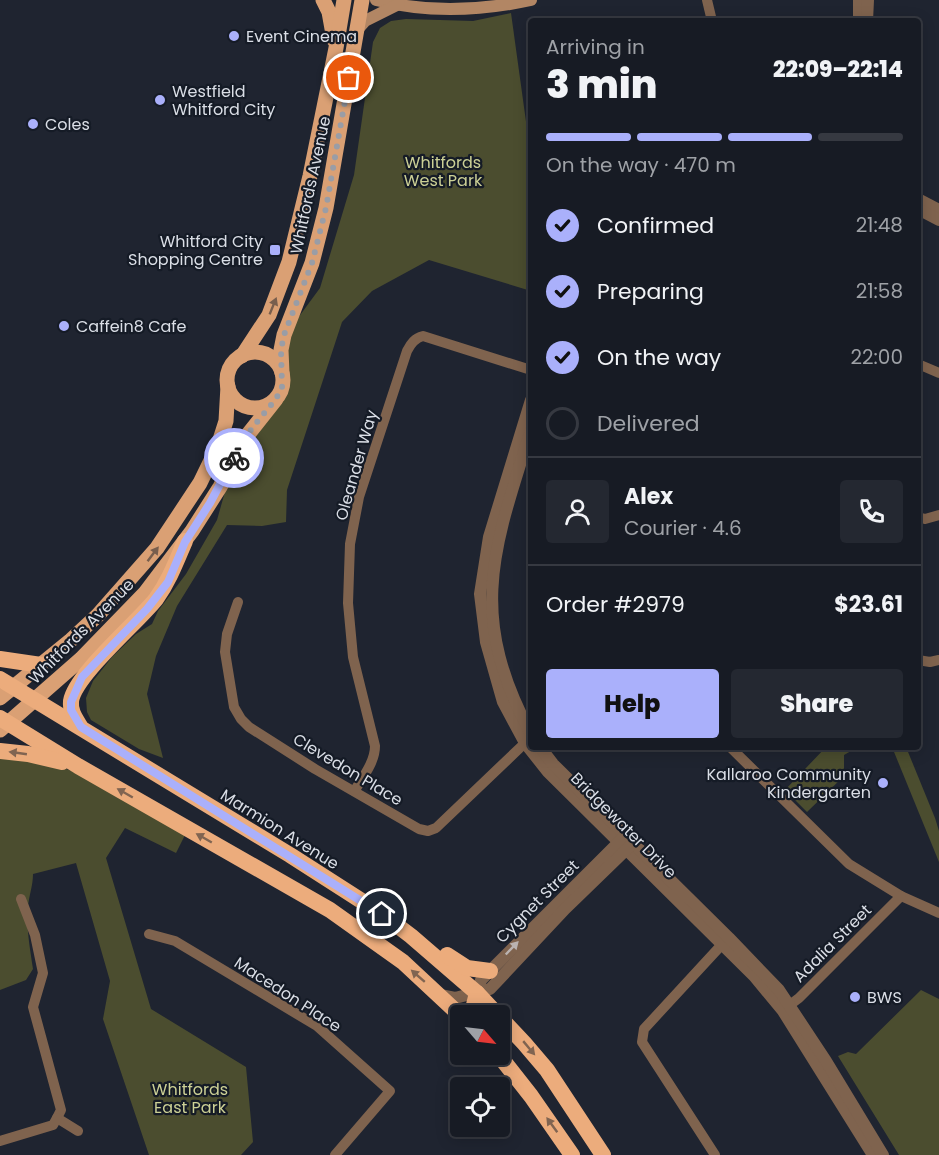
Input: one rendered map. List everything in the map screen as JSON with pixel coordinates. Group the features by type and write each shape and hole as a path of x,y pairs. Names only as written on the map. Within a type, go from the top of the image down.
{"highway":[{"path":"81,727 71,710 71,702 82,677 155,600 168,582 185,542"},
{"path":"0,659 41,665"},
{"name":"Marmion Avenue","path":"4,688 35,701 81,727 382,914 427,949 499,1015 547,1070 603,1155"},
{"path":"3,724 330,910 388,951 450,1005"},
{"path":"0,751 28,754 78,766"},
{"path":"382,914 395,915 460,965 490,971"},
{"path":"474,1005 477,993"},
{"path":"507,1065 572,1155"}],"main road":[{"path":"323,0 329,12 336,48"},
{"name":"Whitfords Avenue","path":"242,356 269,315 289,261 300,222 344,0"},
{"name":"Whitfords Avenue","path":"282,373 281,350 284,335 312,263 326,208 362,0"},
{"path":"375,0 462,10 531,0"},
{"path":"357,30 365,21 399,4"},
{"path":"257,352 273,358 282,373 282,387 276,399 262,407 246,407 233,398 228,386 227,375 230,368 242,356 257,352"},
{"name":"Whitfords Avenue","path":"4,688 41,665 85,628 146,562 200,483 218,447 226,421 228,386"},
{"name":"Whitfords Avenue","path":"3,724 35,701 113,628 145,593 185,542 210,503 246,437 276,399"}],"street":[{"path":"707,0 711,18"},
{"path":"859,0 859,18"},
{"path":"867,18 868,0"},
{"path":"921,201 937,211"},
{"path":"921,209 937,211"},
{"name":"Oleander Way","path":"355,790 368,769 375,746 353,657 348,603 350,544 359,497 407,351 413,341 423,336 528,369"},
{"path":"921,365 939,374"},
{"name":"Bridgewater Drive","path":"528,410 489,537 480,594 486,642 494,673 504,702 528,738"},
{"name":"Bridgewater Drive","path":"528,440 497,544 491,599 492,622 500,660 528,736"},
{"path":"921,518 939,515"},
{"name":"Clevedon Place","path":"238,602 227,634 225,652 237,713 249,727 315,769 419,829 432,830 453,813 528,740"},
{"path":"921,660 939,660"},
{"name":"Bridgewater Drive","path":"535,750 548,772 726,941 763,972 884,1155"},
{"name":"Bridgewater Drive","path":"542,750 625,843"},
{"path":"733,750 841,858 901,896 939,913"},
{"name":"Cygnet Street","path":"477,993 481,980 625,843"},
{"name":"Cygnet Street","path":"440,995 455,998 490,989 625,843"},
{"name":"Adalia Street","path":"786,1008 812,986 901,896"},
{"path":"0,1142 53,1125 61,1110 33,1007 43,973 35,935 21,898"},
{"name":"Macedon Place","path":"149,934 175,941 317,1026 390,1091 335,1155"},
{"path":"715,1155 642,1042 644,1029 726,941"},
{"name":"Bridgewater Drive","path":"786,1008 873,1155"},
{"path":"57,1118 78,1131"}],"green space":[{"name":"Whitfords West Park","path":"511,13 528,136 528,290 429,260 372,291 342,322 287,490 286,522 262,526 227,525 177,606 156,656 147,694 163,758 139,749 91,720 87,712 86,698 93,681 112,657 136,634 152,624 158,611 186,574 217,520 234,460 255,428 285,397 290,376 287,357 292,326 320,288 354,175 373,42 380,28 391,21 406,19 473,21"},
{"path":"823,750 853,750 844,755 844,776 807,812 785,790"},
{"path":"893,750 907,750 939,831 939,862"},
{"name":"Whitfords East Park","path":"0,757 55,765 86,776 186,833 176,853 125,828 106,858 151,1009 246,1067 253,1142 241,1155 149,1155 103,1019 110,981 76,863 33,874 28,923 33,969 26,980 0,990"},
{"path":"921,990 939,999 939,1155 899,1155 838,1056 848,1052 856,1054"}],"way so far":[{"path":"234,458 252,428 276,399 282,387 281,350 284,335 312,263 326,208 349,78"}],"place":[{"name":"Event Cinema","path":"234,36"},
{"name":"Westfield Whitford City","path":"160,100"},
{"name":"Coles","path":"33,124"},
{"name":"Whitford City Shopping Centre","path":"275,250"},
{"name":"Caffein8 Cafe","path":"64,326"},
{"name":"Kallaroo Community Kindergarten","path":"883,783"},
{"name":"BWS","path":"855,997"}],"route":[{"path":"234,458 220,487 185,542 168,582 147,609 82,677 72,698 71,710 81,727 382,914"}]}
